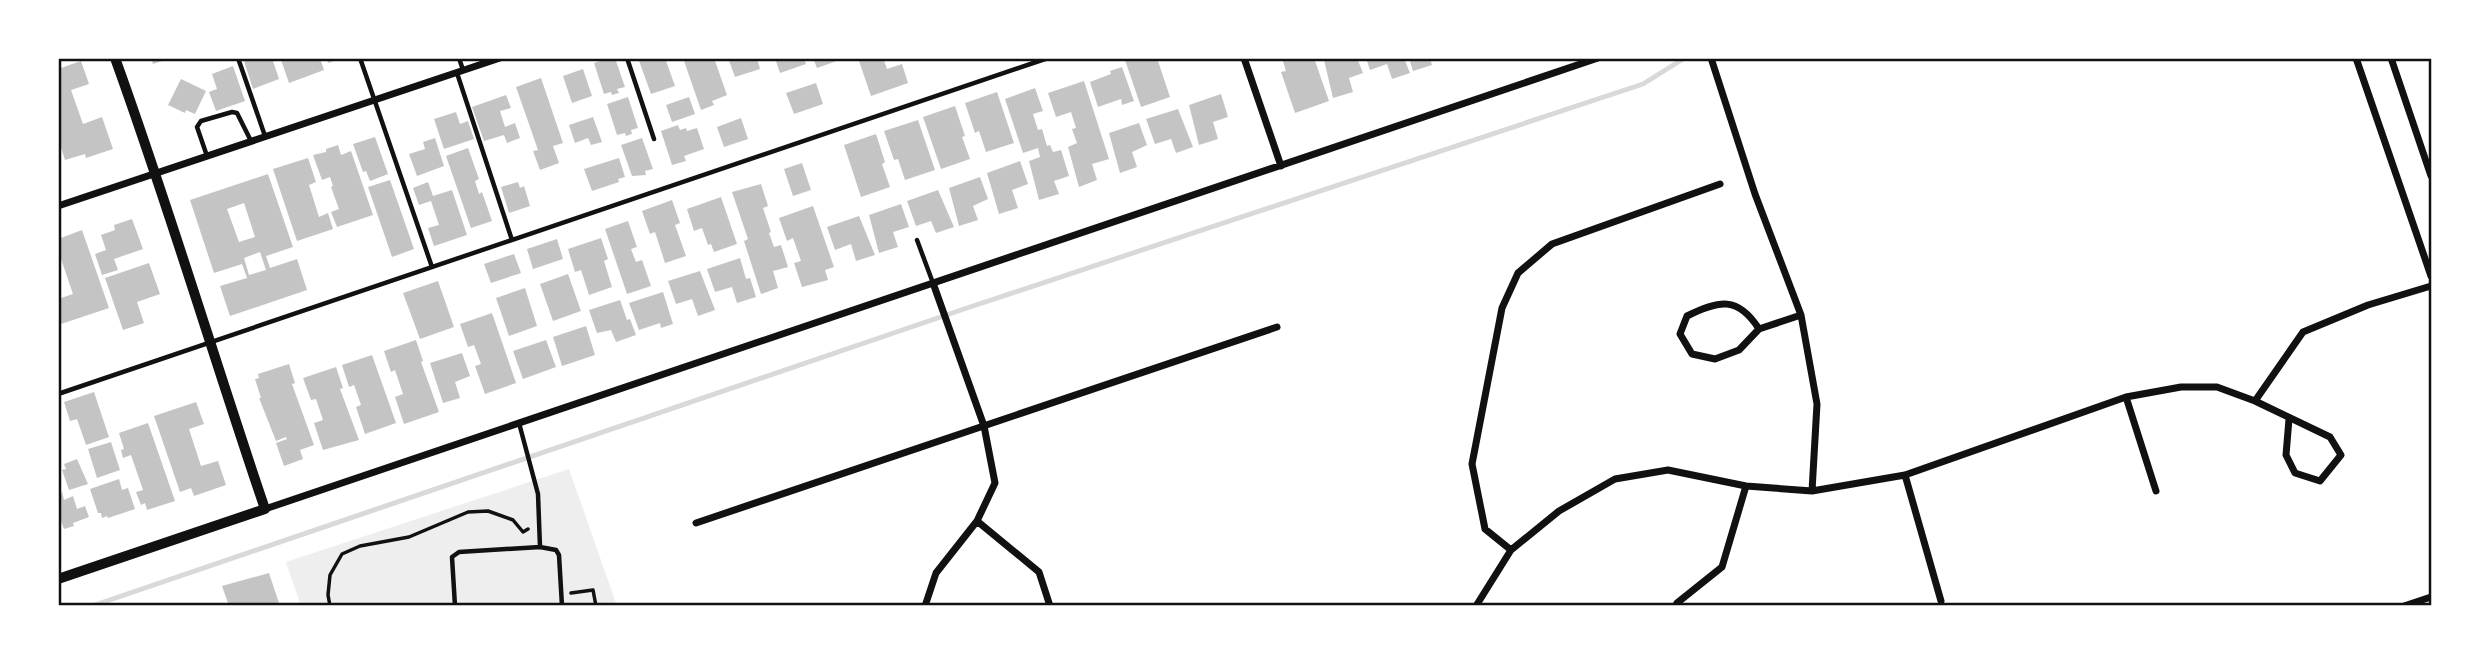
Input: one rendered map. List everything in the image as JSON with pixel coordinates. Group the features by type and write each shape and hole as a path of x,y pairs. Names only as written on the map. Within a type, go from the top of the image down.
{"street":[{"path":"115,58 156,173 208,343 265,509"},
{"path":"58,206 500,58"},
{"path":"1244,58 1281,166"},
{"path":"58,579 1598,58"},
{"path":"1711,58 1755,194 1801,315 1817,404 1812,491"},
{"path":"2356,58 2431,276"},
{"path":"2391,58 2431,176"},
{"path":"1511,550 1485,528 1472,464 1502,308 1518,274 1552,244 1720,184"},
{"path":"925,606 936,572 977,521 995,483 984,426 933,283"},
{"path":"2255,401 2303,332 2368,305 2431,286"},
{"path":"1759,329 1748,313 1736,304 1710,305 1687,316 1680,334 1692,354 1715,359 1739,350 1759,329 1801,315"},
{"path":"696,523 1277,327"},
{"path":"1476,606 1511,550 1559,511 1615,479 1668,470 1746,486 1812,491 1905,475 2126,397 2181,387 2217,387 2255,401 2330,437 2341,455 2320,481 2295,473 2286,454 2289,419"},
{"path":"2126,397 2156,491"},
{"path":"1905,475 1941,601"},
{"path":"1677,603 1722,567 1746,486"},
{"path":"977,521 1039,572 1050,606"},
{"path":"2404,606 2431,597"}],"lane":[{"path":"237,58 265,136"},
{"path":"360,58 432,267"},
{"path":"459,58 460,71 512,240"},
{"path":"627,58 654,139"},
{"path":"58,394 1048,58"},
{"path":"207,156 197,127 201,121 237,113 251,141"},
{"path":"916,240 933,283"},
{"path":"518,423 538,494 540,547"},
{"path":"455,606 452,557 458,552 540,547 556,550 559,555 562,606"}],"path":[{"path":"331,606 328,595 330,575 342,554 360,546 409,537 468,512 488,511 513,520 523,532 529,528"},
{"path":"561,594 593,590 596,606"}],"shaded area":[{"path":"569,469 617,606 301,606 286,562"}],"building":[{"path":"151,58 171,58 153,64"},
{"path":"251,58 272,58 279,79 253,89 244,61"},
{"path":"320,58 324,70 289,83 281,60"},
{"path":"327,58 343,58 328,63"},
{"path":"615,58 625,87 617,89 619,93 612,95 611,92 604,94 594,63"},
{"path":"638,58 665,58 675,86 651,94"},
{"path":"683,58 714,58 727,95 712,101 714,105 701,110"},
{"path":"728,58 757,58 760,69 735,77"},
{"path":"775,58 804,58 806,64 780,73"},
{"path":"813,58 845,58 817,68"},
{"path":"858,58 883,58 887,69 902,64 908,83 871,96"},
{"path":"1157,58 1170,97 1141,107 1125,60"},
{"path":"1282,58 1314,58 1329,101 1295,113 1281,72 1286,71"},
{"path":"1357,58 1363,73 1349,78 1353,92 1333,98 1324,60"},
{"path":"1366,58 1404,58 1410,73 1392,79 1387,64 1370,70"},
{"path":"1409,58 1430,58 1432,65 1413,71"},
{"path":"81,61 89,84 71,90 83,124 102,117 113,149 86,158 85,154 65,160 58,138 58,69"},
{"path":"233,66 245,101 216,111 209,92 217,89 212,74"},
{"path":"1122,67 1134,101 1122,105 1121,99 1098,107 1090,82"},
{"path":"583,69 592,96 572,103 563,76"},
{"path":"541,78 563,143 553,146 559,163 540,170 533,151 538,150 516,87"},
{"path":"181,79 206,91 195,114 186,110 185,113 168,105"},
{"path":"1084,81 1109,159 1092,164 1097,180 1079,187 1068,147 1077,143 1072,129 1076,128 1071,112 1056,117 1048,93"},
{"path":"816,83 823,104 794,114 786,93"},
{"path":"1035,88 1043,111 1033,114 1038,130 1042,129 1047,146 1050,145 1053,152 1061,150 1069,176 1054,181 1059,194 1039,200 1029,161 1040,157 1038,148 1023,153 1005,99"},
{"path":"997,92 1014,143 986,152 979,131 975,133 965,103"},
{"path":"1221,94 1228,117 1213,122 1218,139 1199,145 1189,105"},
{"path":"506,95 511,108 500,111 505,127 515,123 520,138 507,143 504,135 484,141 472,107"},
{"path":"628,97 638,128 631,130 632,134 626,136 625,133 617,135 607,104"},
{"path":"689,97 695,114 672,122 666,105"},
{"path":"955,106 970,159 941,169 923,117"},
{"path":"1178,109 1193,147 1176,153 1171,139 1155,144 1146,119"},
{"path":"456,112 460,124 468,121 474,139 444,149 434,119"},
{"path":"593,117 602,142 591,145 588,138 575,143 569,125"},
{"path":"741,118 748,139 724,147 717,127"},
{"path":"918,120 935,170 905,180 898,159 894,160 884,131"},
{"path":"1139,123 1147,145 1132,152 1137,167 1120,173 1109,133"},
{"path":"678,125 680,130 697,128 704,149 684,156 686,161 672,165 661,131"},
{"path":"876,134 890,187 861,197 844,145"},
{"path":"375,137 388,174 370,181 366,171 363,172 353,144"},
{"path":"435,138 444,166 417,176 409,154 425,149 423,142"},
{"path":"642,138 653,169 645,171 646,175 632,176 621,145"},
{"path":"338,145 341,155 351,151 373,215 337,227 331,212 339,209 330,177 322,180 313,155"},
{"path":"468,148 479,179 475,181 479,194 482,192 492,221 471,228 446,156"},
{"path":"308,158 316,182 309,185 319,217 328,213 333,229 297,241 273,169"},
{"path":"619,158 625,177 618,179 619,182 592,191 584,169"},
{"path":"1020,161 1028,184 1012,190 1018,208 999,214 987,173"},
{"path":"802,163 811,190 793,196 784,169"},
{"path":"268,174 293,247 266,256 270,268 297,259 307,290 230,316 220,286 247,278 242,264 214,273 190,200","holes":["244,203 255,237 239,242 227,209","260,252 266,270 249,275 244,258"]},
{"path":"980,177 988,199 973,206 978,220 959,226 949,188"},
{"path":"390,180 414,249 392,257 368,187"},
{"path":"428,182 433,196 452,190 467,235 434,246 428,228 439,225 431,201 419,205 413,188"},
{"path":"518,182 520,188 524,186 530,206 509,213 501,187"},
{"path":"761,184 768,206 763,208 771,232 769,233 774,247 781,245 788,267 773,271 778,288 761,294 744,241 748,239 732,192"},
{"path":"938,190 954,227 936,233 931,221 916,226 907,201"},
{"path":"721,197 737,244 714,252 711,244 708,245 702,228 694,231 687,209"},
{"path":"672,200 680,223 675,225 686,256 665,263 655,232 650,234 642,211"},
{"path":"901,204 909,227 893,232 898,247 879,253 869,215"},
{"path":"813,206 834,267 825,270 828,280 802,287 794,263 801,261 793,238 787,241 779,218"},
{"path":"859,216 875,255 856,261 851,244 835,250 827,227"},
{"path":"132,219 143,249 114,259 118,270 102,275 95,254 106,250 101,235 115,230 114,225"},
{"path":"628,221 637,247 631,249 636,262 642,260 651,286 627,294 605,229"},
{"path":"82,230 109,308 58,325 58,299 73,294 58,250 58,239"},
{"path":"601,238 608,259 604,261 612,287 589,295 581,270 575,272 568,249"},
{"path":"557,239 563,259 533,269 527,249"},
{"path":"514,254 521,273 491,283 484,264"},
{"path":"740,258 746,279 750,278 756,297 737,303 732,287 715,292 707,269"},
{"path":"149,263 160,294 137,302 144,323 123,330 105,278"},
{"path":"700,271 715,310 698,316 692,299 676,304 668,281"},
{"path":"568,274 581,311 553,321 540,284"},
{"path":"438,281 454,327 420,339 403,293"},
{"path":"525,288 537,326 509,336 496,298"},
{"path":"663,292 673,324 661,328 660,323 639,330 629,303"},
{"path":"620,300 636,335 616,342 611,330 597,333 589,310"},
{"path":"492,313 516,383 485,394 475,366 481,364 474,345 468,347 460,324"},
{"path":"586,326 595,355 562,366 553,337"},
{"path":"416,340 439,412 404,424 395,397 403,394 395,370 391,372 384,351"},
{"path":"546,340 556,367 523,379 513,351"},
{"path":"462,353 470,376 455,382 460,398 443,403 430,363"},
{"path":"372,355 396,423 365,434 356,407 361,405 354,385 349,387 342,365"},
{"path":"289,364 295,383 292,384 314,445 300,450 303,459 284,466 276,443 287,439 286,437 276,441 259,398 255,379 259,378 258,374"},
{"path":"336,367 343,388 340,389 359,440 323,450 314,423 323,420 316,399 311,400 303,378"},
{"path":"94,392 109,437 86,445 77,419 70,421 64,402"},
{"path":"196,402 204,424 189,429 201,466 218,461 226,485 194,496 191,488 180,492 154,416"},
{"path":"148,423 175,501 147,510 145,503 141,505 136,492 143,490 131,455 123,458 121,450 124,449 119,433"},
{"path":"111,442 120,470 97,478 88,449"},
{"path":"77,459 88,484 69,490 62,470 66,469 64,464"},
{"path":"119,479 122,490 128,488 135,509 102,518 90,489"},
{"path":"62,492 64,500 73,496 77,509 85,506 89,517 64,529 58,513 58,494"},
{"path":"269,573 280,606 229,606 222,586"}],"waterway":[{"path":"92,606 967,308 1643,84 1683,59"}]}
